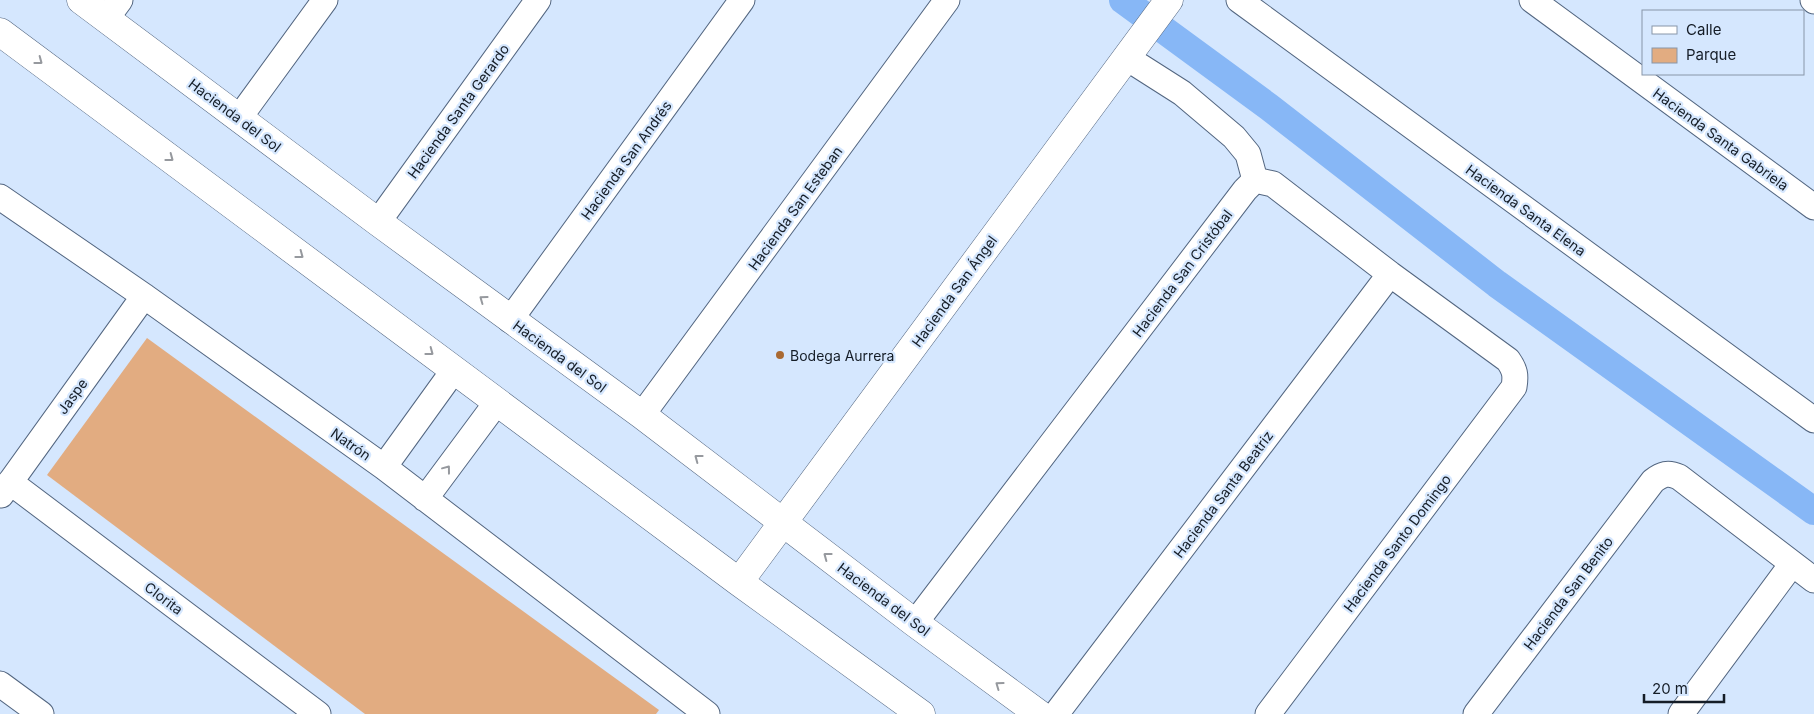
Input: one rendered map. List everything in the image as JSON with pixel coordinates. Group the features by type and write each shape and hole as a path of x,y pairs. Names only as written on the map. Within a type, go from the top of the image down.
{"street":[{"name":"Hacienda del Sol","path":"81,0 113,9 239,118 510,320 642,415 915,623 1039,714"},
{"path":"239,118 326,0"},
{"name":"Hacienda Santa Gerardo","path":"378,222 538,0"},
{"name":"Hacienda San Andrés","path":"510,320 742,0"},
{"name":"Hacienda San Esteban","path":"642,415 947,0"},
{"name":"Hacienda San Ángel","path":"739,582 1169,0"},
{"name":"Hacienda Santa Elena","path":"1239,0 1814,420"},
{"name":"Hacienda Santa Gabriela","path":"1532,0 1814,207"},
{"path":"0,32 739,582 921,714"},
{"path":"1133,49 1234,137 1248,154 1256,180 1273,184 1390,274"},
{"name":"Hacienda San Cristóbal","path":"915,623 1245,190 1256,180"},
{"name":"Natrón","path":"1,201 144,296 384,467 695,710"},
{"name":"Hacienda Santo Domingo","path":"1268,714 1514,387 1516,376 1514,368 1508,360 1390,274"},
{"name":"Hacienda Santa Beatriz","path":"1056,714 1390,274"},
{"name":"Jaspe","path":"5,488 144,296"},
{"path":"384,467 454,370"},
{"path":"425,499 498,402"},
{"name":"Hacienda San Benito","path":"1476,714 1653,481 1662,474 1670,473 1679,477 1792,564"},
{"name":"Clorita","path":"5,488 318,714"},
{"path":"1681,714 1792,564 1814,580"},
{"path":"0,684 41,714"}],"green space":[{"path":"147,338 659,710 656,714 365,714 47,475"}],"waterway":[{"path":"1123,0 1269,107 1497,284 1814,511"}],"place":[{"name":"Bodega Aurrera","path":"780,355"}]}
